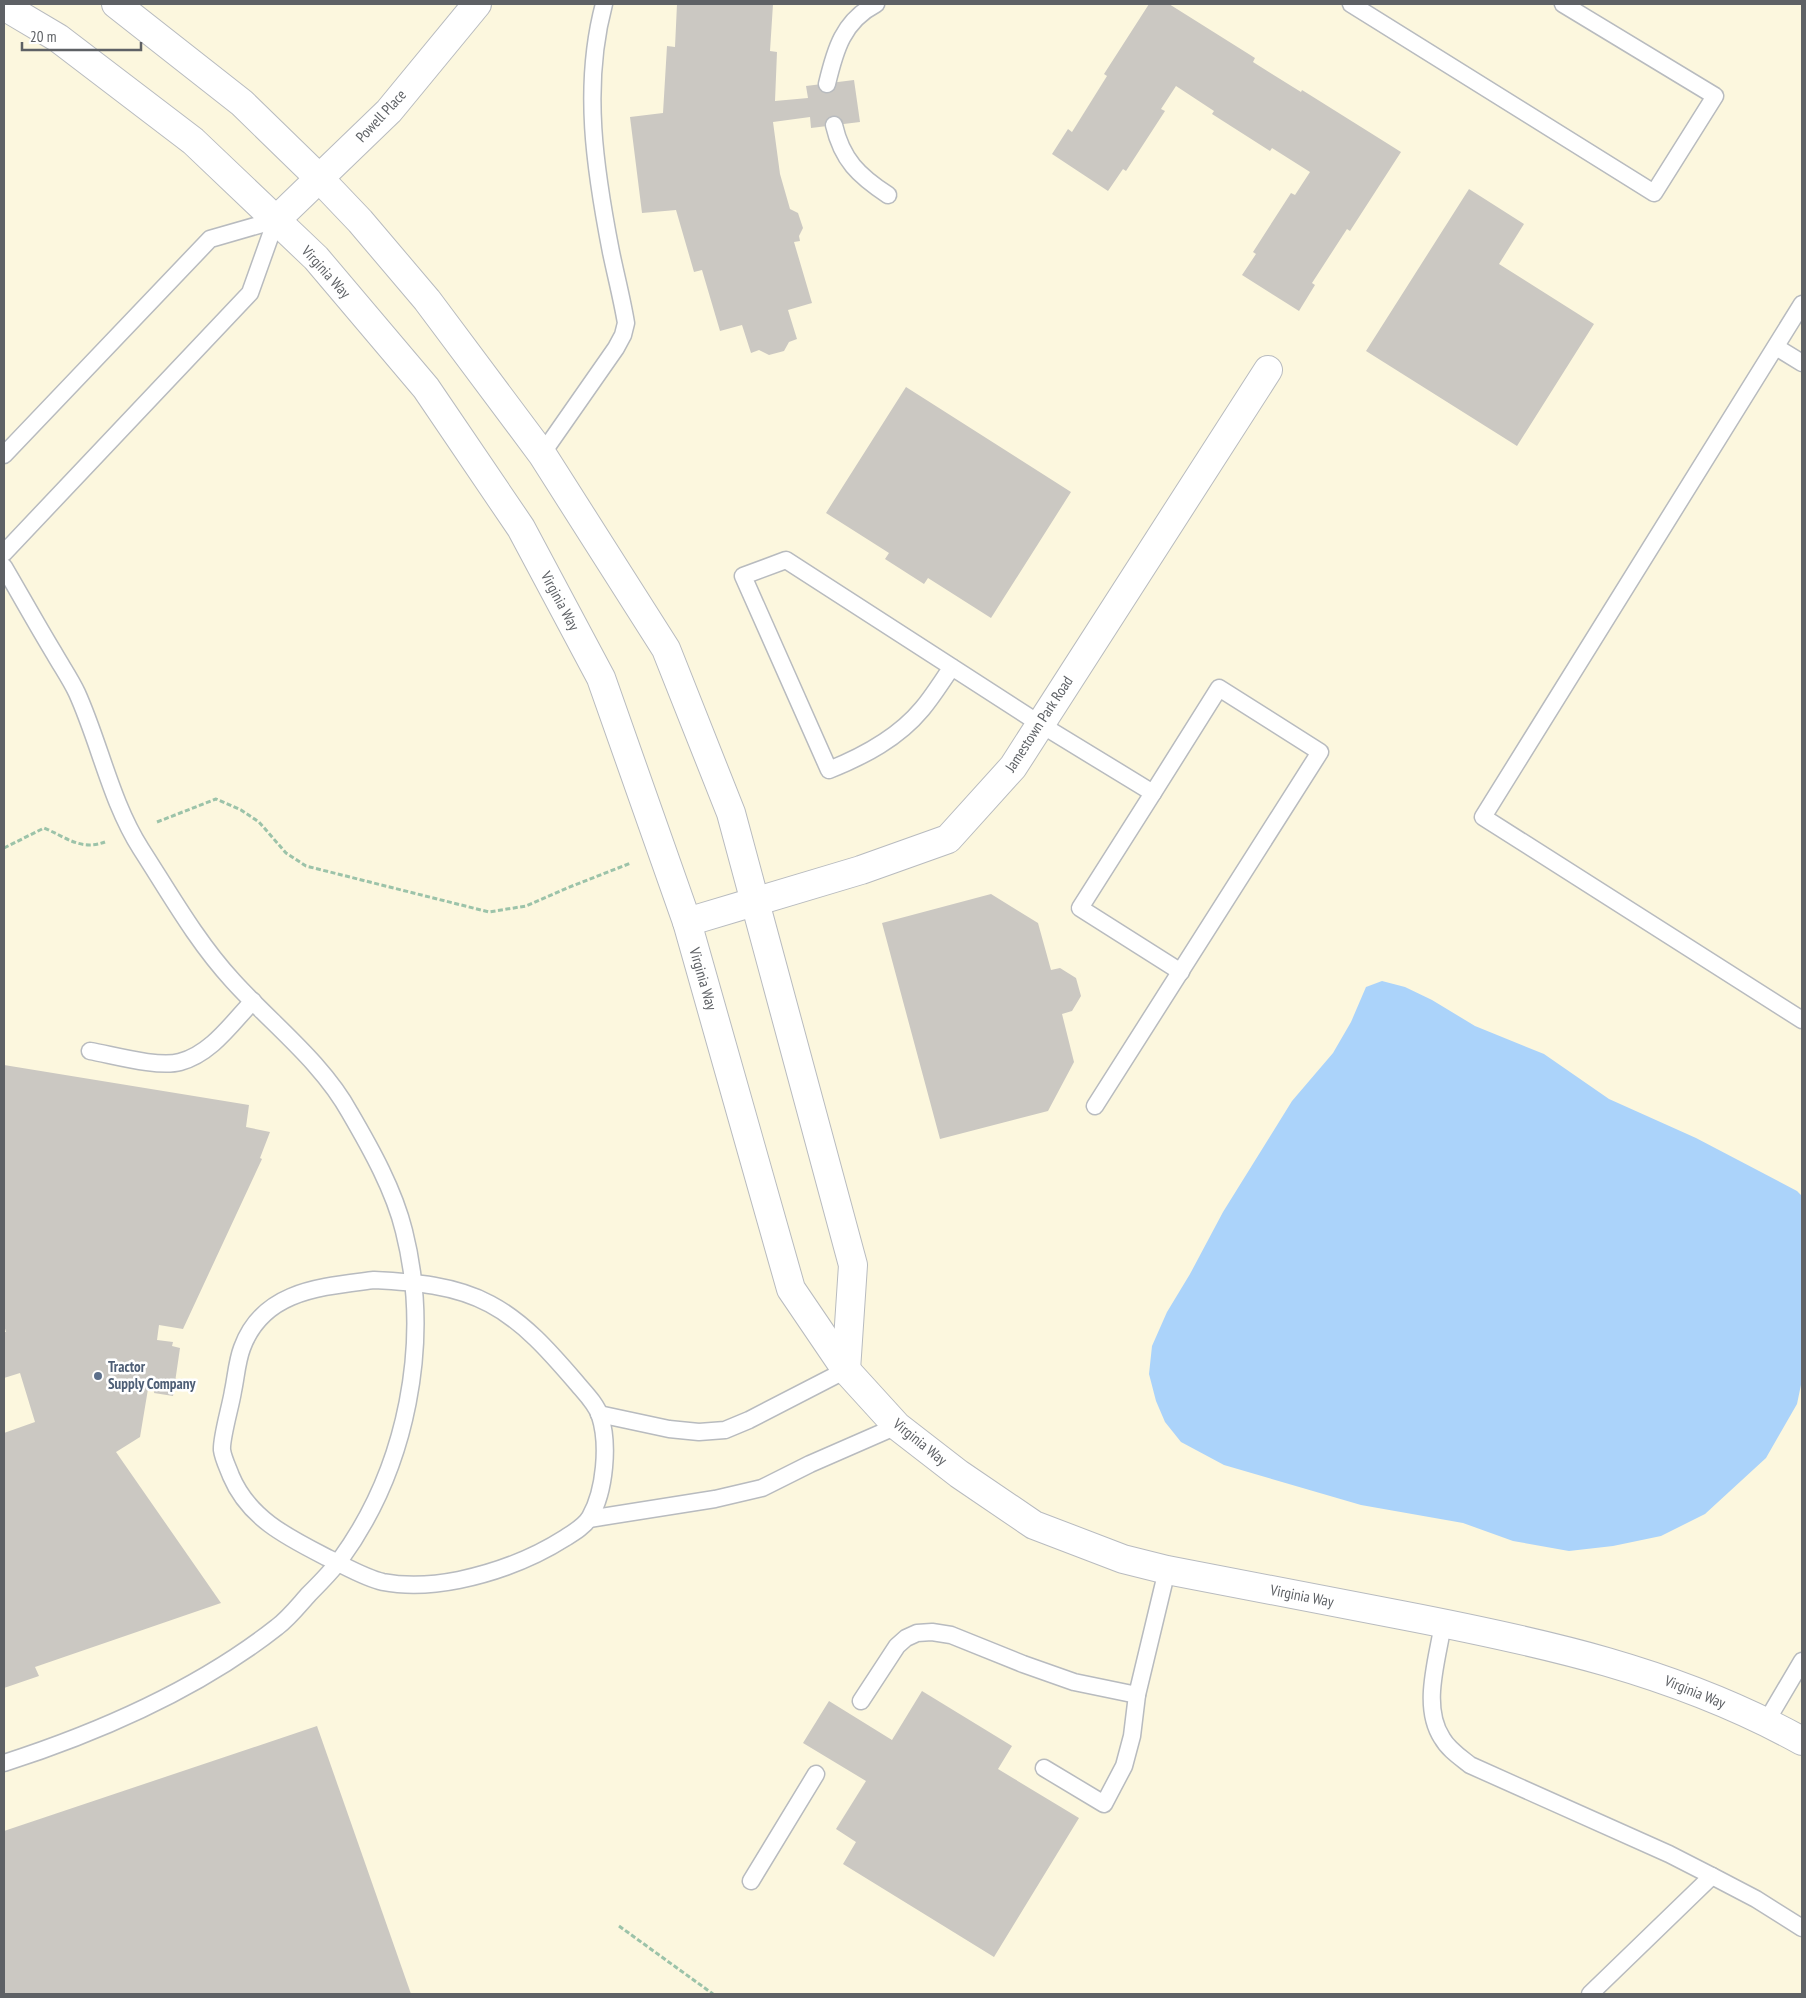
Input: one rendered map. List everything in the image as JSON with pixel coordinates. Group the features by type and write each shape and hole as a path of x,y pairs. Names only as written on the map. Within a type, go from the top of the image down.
{"street":[{"path":"116,4 242,103 360,221 428,300 542,454 666,649 731,813 853,1264 846,1370"},
{"name":"Powell Place","path":"276,220 389,111 477,4"},
{"name":"Virginia Way","path":"4,6 58,38 193,141 316,258 426,388 522,528 601,678 687,922 791,1289 846,1370 897,1426 959,1474 1034,1525 1123,1559 1167,1570 1444,1623 1625,1666 1674,1683 1766,1722 1802,1741"},
{"name":"Jamestown Park Road","path":"687,922 861,870 948,839 1013,767 1268,370"}],"lane":[{"path":"542,454 623,335 626,323 601,198 594,147 592,88 595,51 604,4"},
{"path":"827,84 833,56 840,39 851,23 865,9 876,4"},
{"path":"1351,4 1654,193 1715,96 1563,4"},
{"path":"834,125 838,143 853,167 865,180 888,195"},
{"path":"4,456 210,239 276,220"},
{"path":"4,553 250,293 276,220"},
{"path":"1802,304 1483,817 1802,1020"},
{"path":"1776,347 1802,363"},
{"path":"952,667 922,709 896,734 862,756 829,770 743,576 786,560 952,667 1040,724 1153,793"},
{"path":"4,567 77,692 130,832 208,952 252,1001 319,1070 348,1108 388,1187 404,1230 413,1282 414,1347 412,1377 405,1417 394,1456 378,1493 359,1532 338,1563 280,1625 228,1662 139,1712 42,1751 4,1764"},
{"path":"1095,1106 1181,972 1320,752 1219,688 1080,908 1181,972"},
{"path":"90,1051 159,1064 180,1062 199,1054 212,1044 252,1001"},
{"path":"374,1280 413,1282 468,1294 490,1304 513,1318 557,1360 584,1392 599,1414 605,1440 604,1468 589,1519 573,1533 546,1551 515,1565 459,1580 416,1586 380,1581 338,1563 292,1540 273,1528 250,1507 236,1488 222,1449 241,1349 250,1332 264,1313 280,1301 316,1288 374,1280"},
{"path":"599,1414 669,1429 699,1432 725,1430 749,1420 846,1370"},
{"path":"589,1519 715,1499 762,1488 810,1464 897,1426"},
{"path":"1044,1768 1104,1804 1124,1766 1132,1736 1137,1695 1167,1570"},
{"path":"1444,1623 1433,1686 1432,1708 1435,1726 1442,1740 1454,1752 1470,1765 1669,1854 1756,1900 1802,1928"},
{"path":"861,1701 897,1646 906,1638 917,1633 932,1632 951,1634 1023,1664 1074,1682 1137,1695"},
{"path":"1766,1722 1802,1661"},
{"path":"751,1881 816,1774"},
{"path":"1590,1994 1712,1876"}],"path":[{"path":"4,848 44,828 76,844 93,846 216,799 241,810 259,822 286,853 306,866 489,912 526,906 661,852"},
{"path":"620,1926 713,1994"}],"shaded area":[{"path":"4,4 1802,4 1802,1994 4,1994"}],"water":[{"path":"1382,981 1405,987 1432,1000 1475,1026 1544,1054 1609,1099 1696,1138 1797,1191 1802,1196 1802,1380 1797,1404 1766,1458 1705,1514 1661,1536 1613,1546 1569,1551 1513,1541 1463,1523 1361,1505 1224,1465 1181,1442 1165,1422 1156,1401 1149,1374 1152,1346 1167,1312 1190,1274 1223,1212 1292,1101 1333,1053 1351,1022 1366,987"}],"building":[{"path":"677,4 773,4 770,51 777,52 775,101 808,98 806,86 854,80 860,122 811,128 810,117 773,122 780,174 790,209 798,213 803,228 799,236 800,241 794,242 812,303 788,310 797,339 789,342 784,351 769,355 759,350 751,353 742,325 720,331 702,270 694,272 676,210 642,213 630,117 663,113 667,46 675,47"},
{"path":"1149,4 1169,4 1255,58 1253,62 1301,92 1302,90 1401,152 1350,231 1347,229 1312,283 1315,285 1299,311 1242,275 1256,254 1253,252 1291,193 1295,195 1310,172 1272,148 1270,151 1212,114 1214,111 1176,86 1161,109 1165,111 1126,171 1123,169 1108,191 1052,154 1068,129 1072,132 1107,76 1104,74"},
{"path":"1469,189 1524,224 1499,264 1594,324 1517,446 1366,351"},
{"path":"906,387 1071,492 991,618 928,578 924,584 885,559 889,553 826,513"},
{"path":"991,894 1038,923 1051,970 1060,968 1076,978 1081,996 1072,1011 1062,1014 1074,1062 1048,1111 940,1139 882,923"},
{"name":"Tractor Supply Company","path":"4,1065 249,1105 246,1127 270,1132 260,1158 262,1159 183,1329 159,1325 157,1340 173,1342 172,1346 180,1348 173,1396 154,1393 156,1384 149,1383 140,1437 116,1452 221,1603 35,1667 39,1676 4,1688 4,1433 35,1422 20,1373 4,1378 4,1332 6,1332 4,1325"},
{"path":"922,1691 1012,1746 998,1769 1079,1818 994,1957 843,1864 856,1842 836,1829 866,1781 803,1743 829,1701 892,1740"},
{"path":"317,1726 411,1994 4,1994 4,1831"}],"place":[{"name":"Tractor Supply Company","path":"98,1376"}]}
